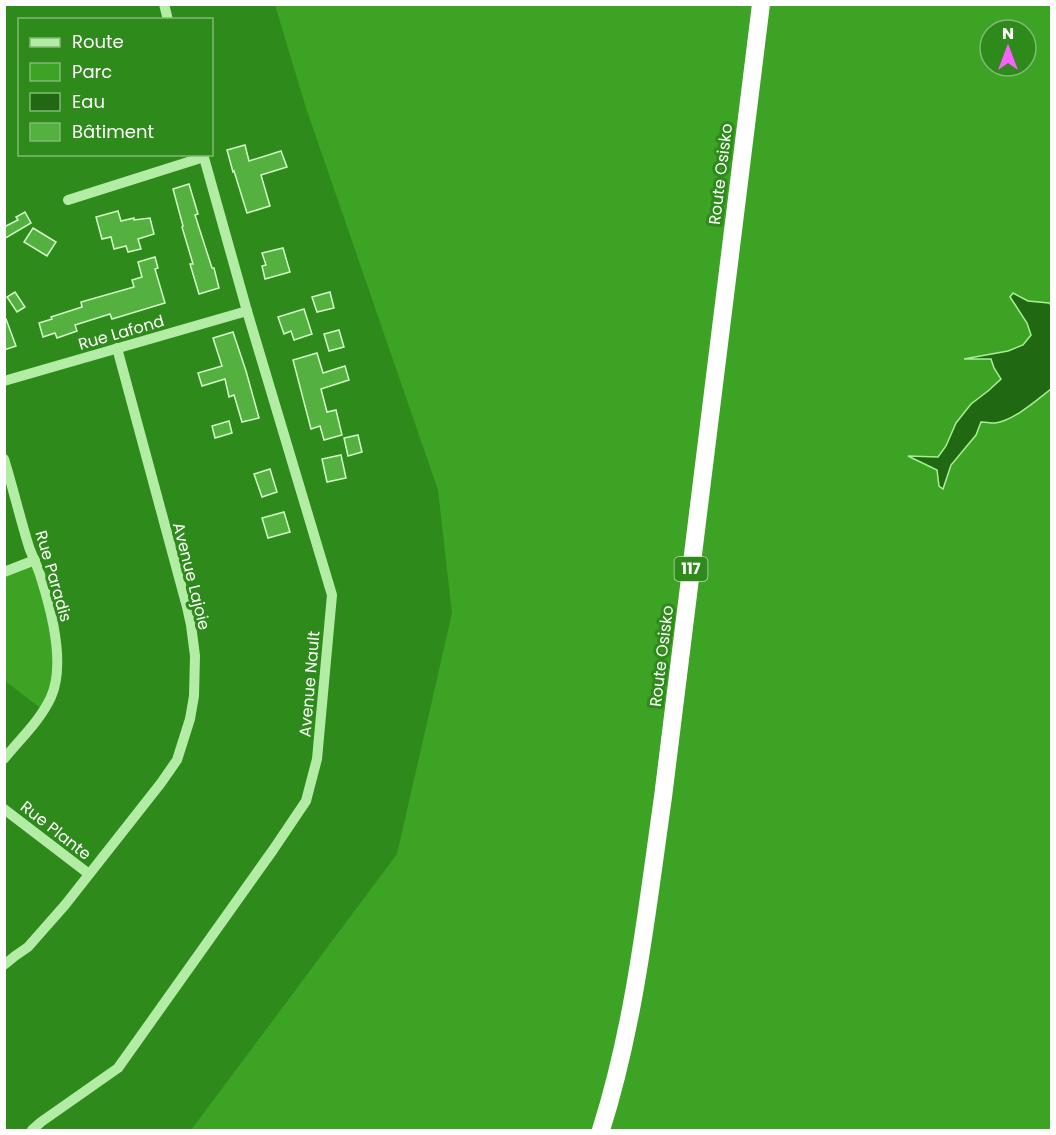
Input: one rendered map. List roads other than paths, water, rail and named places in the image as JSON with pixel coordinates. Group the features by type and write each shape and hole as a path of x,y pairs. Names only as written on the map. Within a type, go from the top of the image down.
{"highway":[{"name":"Route Osisko","path":"601,1131 631,1010 660,820 761,4"}],"street":[{"path":"68,200 203,156"},
{"name":"Avenue Nault","path":"32,1131 41,1122 118,1068 306,801 317,759 332,596 203,156"},
{"name":"Rue Lafond","path":"4,381 247,311"},
{"name":"Avenue Lajoie","path":"4,965 28,947 89,874 177,760 190,719 194,696 195,656 191,625 117,348"},
{"name":"Rue Paradis","path":"4,459 42,580 56,638 58,669 52,695 44,710 4,759"},
{"path":"4,572 34,560"},
{"name":"Rue Plante","path":"4,809 89,874"}],"water":[{"path":"1013,293 1028,301 1051,305 1051,389 1009,418 995,423 981,422 976,435 951,465 943,489 939,486 937,470 908,456 938,457 946,446 956,423 971,404 1001,379 991,359 964,359 1008,351 1023,345 1031,335 1027,323 1010,297"}]}
